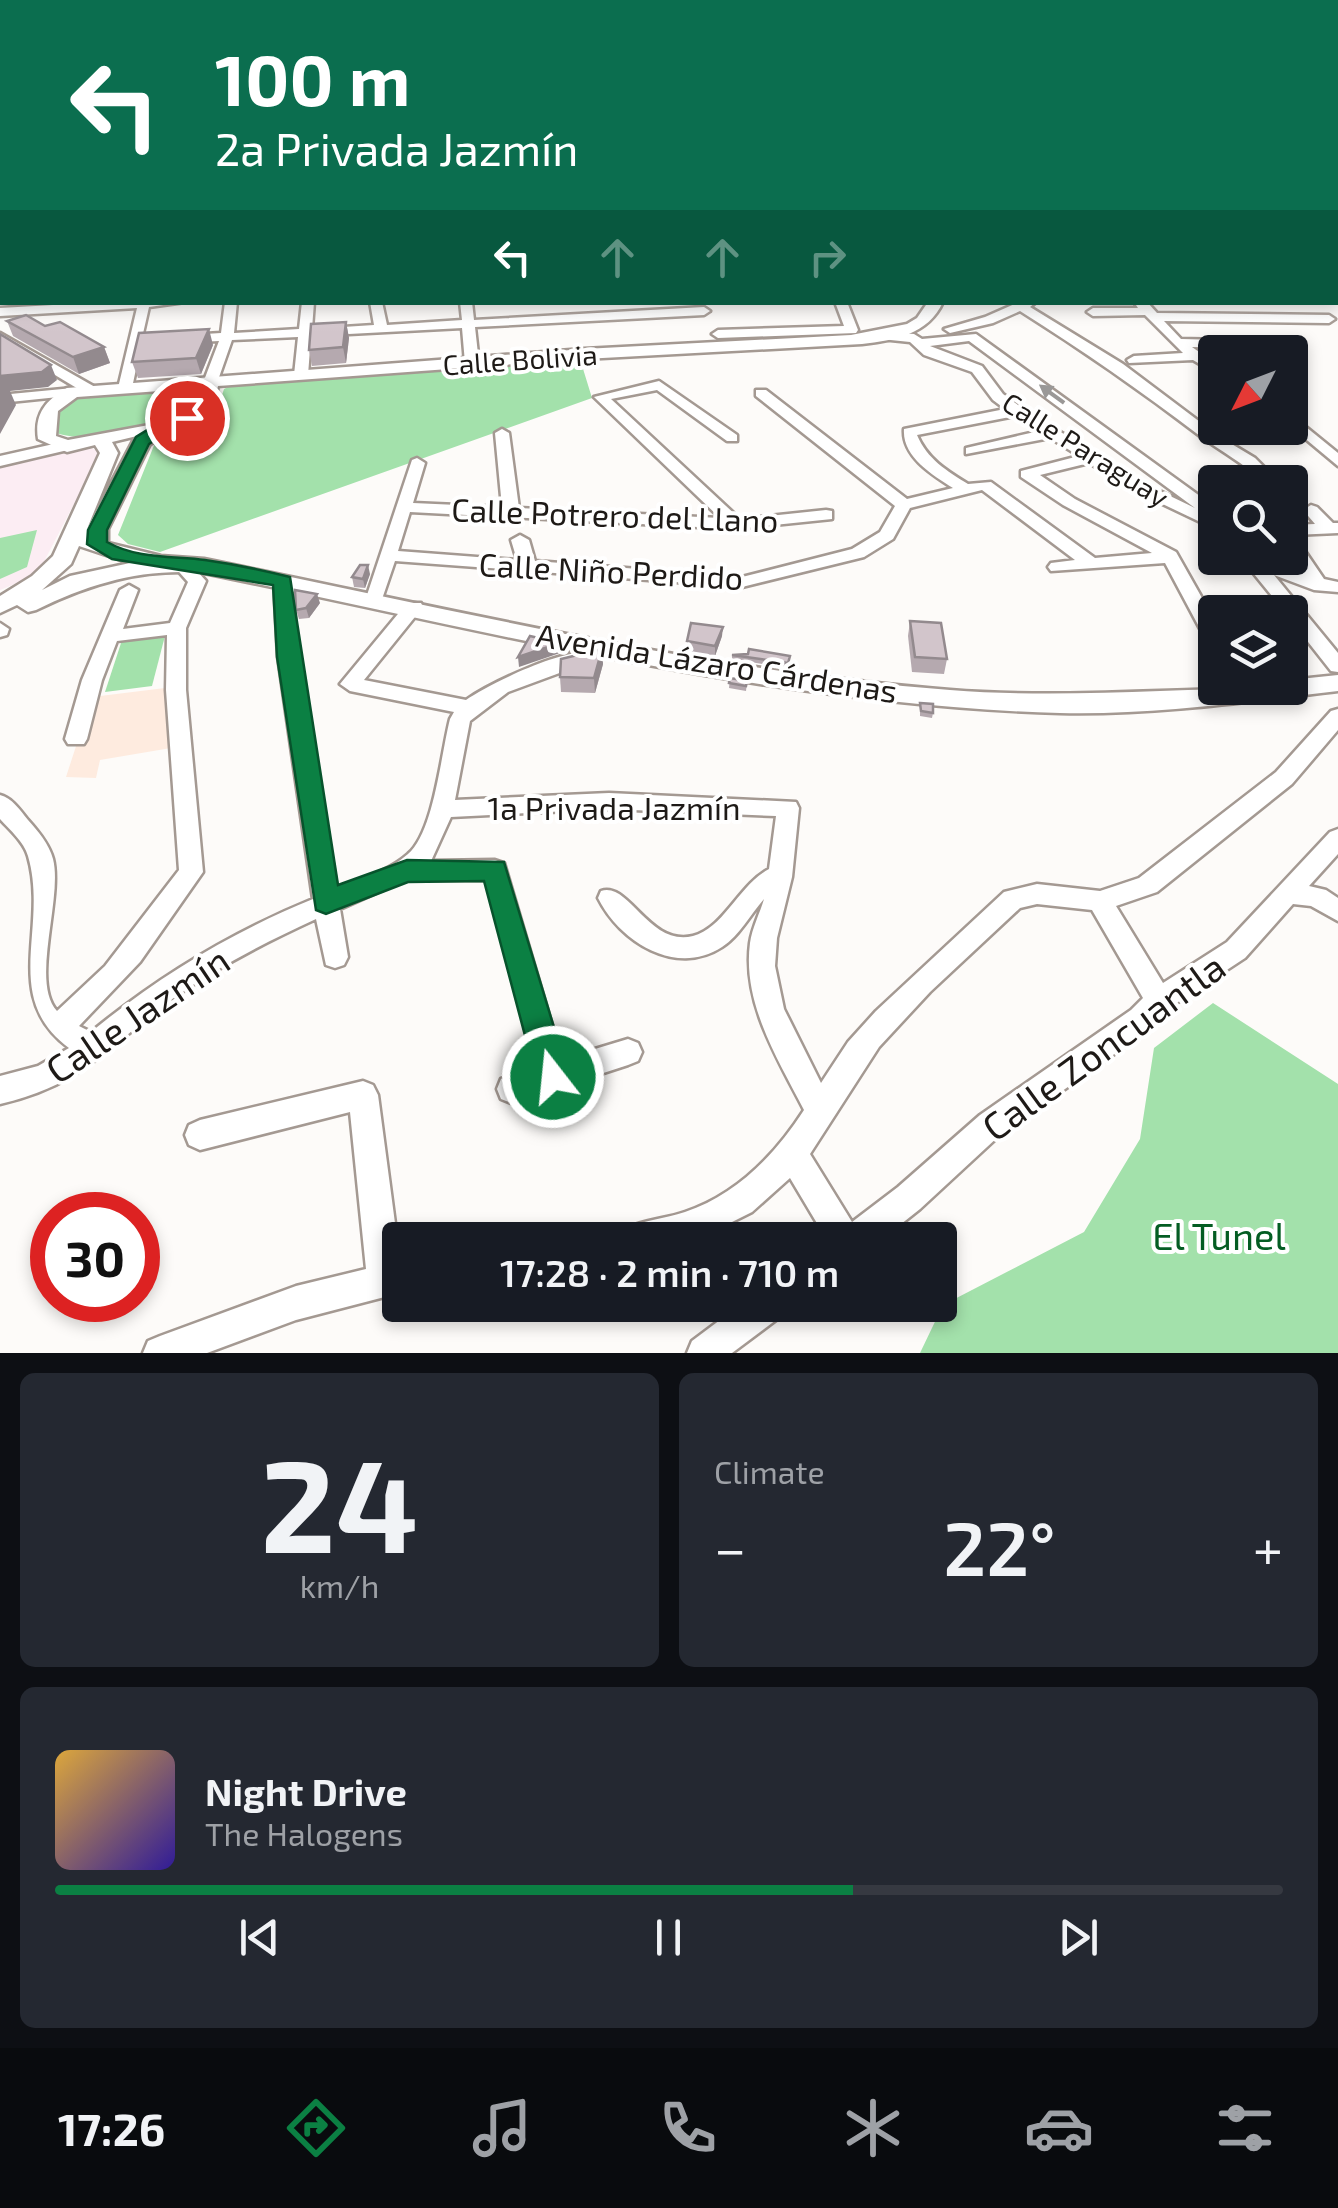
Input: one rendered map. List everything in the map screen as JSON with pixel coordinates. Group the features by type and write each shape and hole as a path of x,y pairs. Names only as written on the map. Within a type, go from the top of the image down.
{"main road":[{"name":"Calle Bolivia","path":"204,386 472,363 585,361 722,340 916,336 934,305"},
{"path":"86,580 116,562 97,530 142,441 205,408 204,386 82,391 51,406 45,417 40,446 67,446 168,424"},
{"path":"8,606 55,568 109,453 101,439"},
{"name":"Avenida Lázaro Cárdenas","path":"73,535 105,548 171,564 376,598 790,681 968,700 1062,704 1198,694"},
{"name":"Avenida Lázaro Cárdenas","path":"8,606 86,580 171,564"},
{"name":"Avenida Lázaro Cárdenas","path":"1308,685 1338,683"}],"street":[{"path":"0,312 126,305"},
{"path":"125,388 144,305"},
{"path":"204,386 226,336 231,305"},
{"path":"302,375 308,305"},
{"path":"377,305 381,328"},
{"path":"466,305 472,363"},
{"path":"134,342 702,307 722,340 852,330 842,305"},
{"path":"916,336 1024,305"},
{"path":"1028,305 1254,465"},
{"path":"1246,305 1259,320"},
{"path":"1147,310 1198,359"},
{"path":"1094,314 1147,310 1259,320 1329,320"},
{"path":"367,342 394,347 415,338 415,327"},
{"path":"916,336 972,337 1198,503"},
{"name":"Calle Paraguay","path":"916,336 928,352 977,370 998,397 1017,411 1134,485 1198,516"},
{"path":"0,337 82,391"},
{"path":"1177,342 1198,343"},
{"path":"1134,360 1193,356"},
{"path":"732,438 659,385 601,397 736,524"},
{"path":"0,399 82,391"},
{"path":"761,393 904,505 985,485 1090,562"},
{"path":"963,488 914,452 909,432 1017,411"},
{"path":"502,433 511,513"},
{"path":"971,450 1052,433"},
{"path":"1308,434 1338,461"},
{"path":"0,461 40,446"},
{"path":"1091,458 1027,474 1068,502 1170,556 1198,607"},
{"path":"376,598 416,463"},
{"name":"Calle Niño Perdido","path":"388,555 742,582 858,553 887,535 904,505"},
{"name":"Calle Potrero del Llano","path":"404,507 736,524 826,515"},
{"path":"1311,510 1334,528"},
{"path":"1308,529 1334,528"},
{"path":"520,540 528,568"},
{"path":"1057,566 1170,556"},
{"path":"1308,561 1329,586"},
{"path":"58,1026 84,1008 142,941 191,872 176,690 177,628 198,581 171,564"},
{"path":"55,568 62,576 86,580"},
{"path":"1263,575 1338,666"},
{"path":"1296,575 1329,586"},
{"path":"282,581 288,657 336,957"},
{"path":"76,740 85,700 129,590"},
{"path":"414,607 350,684 469,708"},
{"path":"113,636 177,628"},
{"path":"407,871 429,846 460,719 469,708 494,690 611,648"},
{"path":"706,1222 733,1208 792,1153 872,1034 1013,898 1037,894 1100,901 1148,886 1284,778 1338,716"},
{"name":"1a Privada Jazmín","path":"440,808 609,801 788,808 780,875"},
{"path":"0,802 30,838 42,864 35,995 38,1008 58,1026 94,1048"},
{"name":"Calle Zoncuantla","path":"878,1222 990,1125 1141,1019 1159,1000 1236,950 1338,838"},
{"path":"407,871 495,870 553,1077"},
{"name":"Calle Jazmín","path":"0,1090 29,1086 59,1074 153,998 196,969 326,902 407,871"},
{"path":"780,875 763,942 766,988 781,1034 819,1109"},
{"path":"610,898 625,920 645,938 667,947 690,948 712,941 730,924 755,887 780,875"},
{"path":"1288,893 1317,898 1338,911"},
{"path":"1100,901 1159,1000"},
{"path":"511,1089 628,1052"},
{"path":"200,1135 363,1095 383,1222"},
{"path":"792,1153 834,1222"},
{"path":"160,1353 296,1303 382,1281"},
{"path":"704,1353 745,1322"}],"shaded area":[{"path":"88,447 101,452 37,575 0,590 0,466"},
{"path":"165,688 171,748 100,760 96,778 66,777 92,697"}],"green space":[{"path":"580,359 592,398 160,552 128,544 118,535 157,438 212,426 224,389 232,385"},
{"path":"180,387 200,395 198,409 166,422 104,436 66,436 52,431 55,409 74,396"},
{"path":"37,530 27,567 0,579 0,538"},
{"path":"166,632 152,686 105,692 123,637"},
{"name":"El Tunel","path":"1213,1003 1338,1084 1338,1353 920,1353 935,1322 957,1322 957,1298 1084,1232 1140,1139 1154,1048"}],"building":[{"path":"26,315 45,326 60,322 104,347 73,357 7,321"},
{"path":"346,322 343,347 309,350 311,324"},
{"path":"209,329 196,358 132,362 139,333"},
{"path":"0,334 51,365 42,372 0,376"},
{"path":"360,565 368,565 363,579 352,577"},
{"path":"295,590 317,594 306,608 296,610"},
{"path":"910,621 941,623 947,659 915,657"},
{"path":"691,623 723,627 715,646 687,641"},
{"path":"530,636 560,643 518,657"},
{"path":"602,649 594,678 560,677 561,659"},
{"path":"749,649 790,656 788,663 732,655 748,654"},
{"path":"730,678 747,681 746,686 729,683"},
{"path":"920,703 933,704 933,713 921,711"}],"route":[{"path":"187,418 168,424 142,441 97,530 97,544 112,553 161,563 204,566 282,581 288,657 319,835 326,902 407,871 495,870 553,1077"}]}
